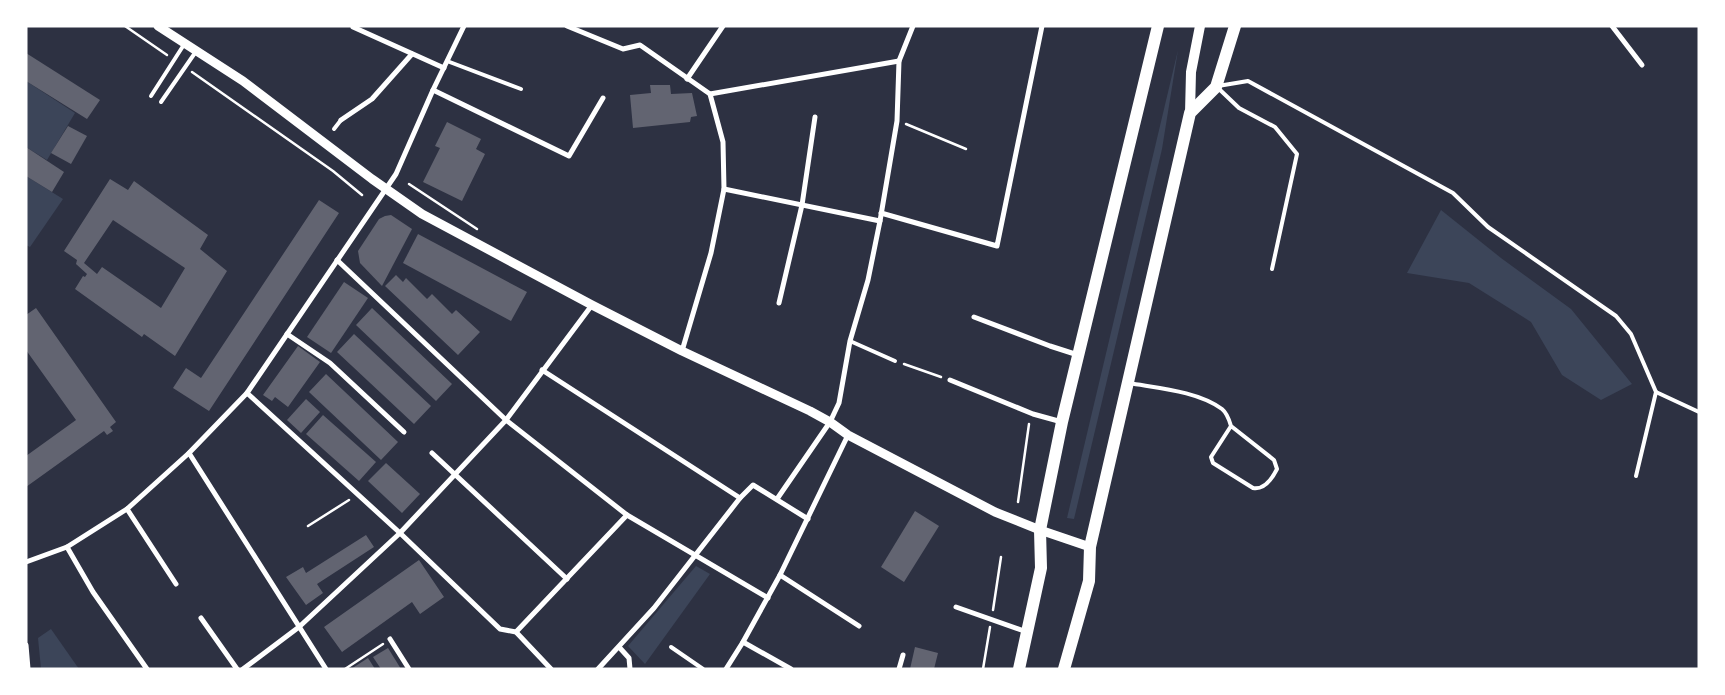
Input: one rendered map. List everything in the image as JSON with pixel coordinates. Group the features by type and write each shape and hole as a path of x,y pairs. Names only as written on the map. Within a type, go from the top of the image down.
{"main road":[{"path":"1019,669 1041,568 1040,530 1062,422 1158,26"},
{"path":"1064,669 1089,581 1090,547 1190,113 1191,72 1200,26"},
{"path":"1190,113 1216,87 1235,26"}],"street":[{"path":"158,26 243,82 422,214 682,351 830,422 848,435 995,512 1090,547"},
{"path":"26,562 67,547 128,509 189,453 247,393 396,174 464,26"},
{"path":"567,26 576,28 623,49 640,45 710,94 899,61"},
{"path":"686,79 723,26"},
{"path":"778,499 830,422 839,403 850,341 868,280 880,221 897,121 899,61 913,26"},
{"path":"881,213 997,246 1042,26"},
{"path":"1612,26 1642,65"},
{"path":"353,27 444,68"},
{"path":"341,120 372,99 412,54"},
{"path":"433,90 569,156 603,98"},
{"path":"682,351 711,253 724,189 723,142 710,94"},
{"path":"779,303 802,205 815,117"},
{"path":"724,189 880,221"},
{"path":"337,260 506,420 627,515 768,598"},
{"path":"242,669 300,627 400,533 506,420 592,305"},
{"path":"974,317 1078,355"},
{"path":"287,334 330,364 404,432"},
{"path":"542,370 740,498"},
{"path":"950,380 1033,414 1062,422"},
{"path":"247,393 400,533 500,629 516,632 551,669"},
{"path":"726,669 780,575 848,435"},
{"path":"189,453 326,669"},
{"path":"432,453 567,579"},
{"path":"598,669 654,608 740,498 754,485 808,519"},
{"path":"128,509 176,584"},
{"path":"516,632 627,515"},
{"path":"67,547 93,592 147,669"},
{"path":"780,575 859,626"},
{"path":"956,607 1027,632"},
{"path":"201,618 237,669"},
{"path":"390,639 409,669"},
{"path":"743,642 790,669"},
{"path":"26,645 28,669"},
{"path":"619,647 630,658 630,669"},
{"path":"899,669 903,655"}],"lane":[{"path":"151,96 185,44"},
{"path":"161,102 197,50"},
{"path":"447,61 521,89"},
{"path":"1216,87 1248,81 1453,193 1488,227 1616,316 1632,334 1656,392 1636,476"},
{"path":"1216,87 1239,108 1275,127 1297,154 1272,269"},
{"path":"334,129 341,120"},
{"path":"850,341 895,361"},
{"path":"1128,383 1188,394 1223,410 1229,418 1231,426 1274,460 1277,469 1263,487 1253,488 1213,463 1211,457 1231,426"},
{"path":"1656,392 1699,412"},
{"path":"670,648 703,669"}],"path":[{"path":"125,26 174,60"},
{"path":"185,68 333,171 362,195"},
{"path":"897,121 966,150"},
{"path":"288,141 291,138"},
{"path":"895,361 950,380"},
{"path":"1018,502 1029,424"},
{"path":"308,526 358,494"},
{"path":"345,669 390,639"}],"shaded area":[{"path":"1178,50 1162,149 1074,519 1067,518"},
{"path":"26,81 75,113 47,160 26,147"},
{"path":"26,176 63,199 30,247 26,245"},
{"path":"1441,210 1501,258 1571,309 1632,384 1601,400 1562,375 1531,322 1469,283 1407,273"},
{"path":"696,566 710,574 645,664 628,646"},
{"path":"51,629 79,669 41,669 38,638"}],"building":[{"path":"26,53 100,100 87,119 26,81"},
{"path":"650,85 670,85 671,94 692,93 697,116 691,117 690,122 633,128 630,95 651,93"},
{"path":"447,122 481,139 476,149 485,154 462,201 423,182 440,148 435,146"},
{"path":"68,126 87,136 71,164 51,153"},
{"path":"26,147 64,172 52,192 26,176"},
{"path":"110,179 128,190 134,181 208,235 200,249 227,271 175,356 144,334 142,337 75,289 83,276 85,277 87,274 76,264 77,260 64,251","holes":["113,220 185,268 161,308 102,267 97,274 84,263"]},
{"path":"319,200 339,213 209,411 173,388 186,368 201,378"},
{"path":"391,215 412,229 382,286 360,263 358,251 379,219"},
{"path":"418,234 527,292 511,321 403,263"},
{"path":"396,275 403,282 406,278 427,299 432,294 452,314 456,310 480,332 458,355 385,286"},
{"path":"344,282 368,298 331,353 307,337"},
{"path":"36,308 116,422 110,427 113,431 107,435 104,431 26,487 26,456 76,420 26,350 26,315"},
{"path":"372,308 452,384 436,401 356,325"},
{"path":"354,334 431,406 414,424 337,352"},
{"path":"298,346 320,362 288,407 275,397 272,401 263,395"},
{"path":"326,374 398,442 381,460 309,392"},
{"path":"306,399 320,412 301,433 287,420"},
{"path":"323,415 376,462 359,481 306,434"},
{"path":"386,463 420,494 402,513 368,481"},
{"path":"915,511 939,526 904,582 881,567"},
{"path":"366,535 374,547 317,584 323,593 306,605 286,577 303,567 306,573"},
{"path":"419,560 444,597 420,614 412,602 342,652 324,627"},
{"path":"915,647 938,653 934,669 910,669"},
{"path":"388,648 401,669 381,669 373,657"},
{"path":"368,658 375,669 351,669"}]}
